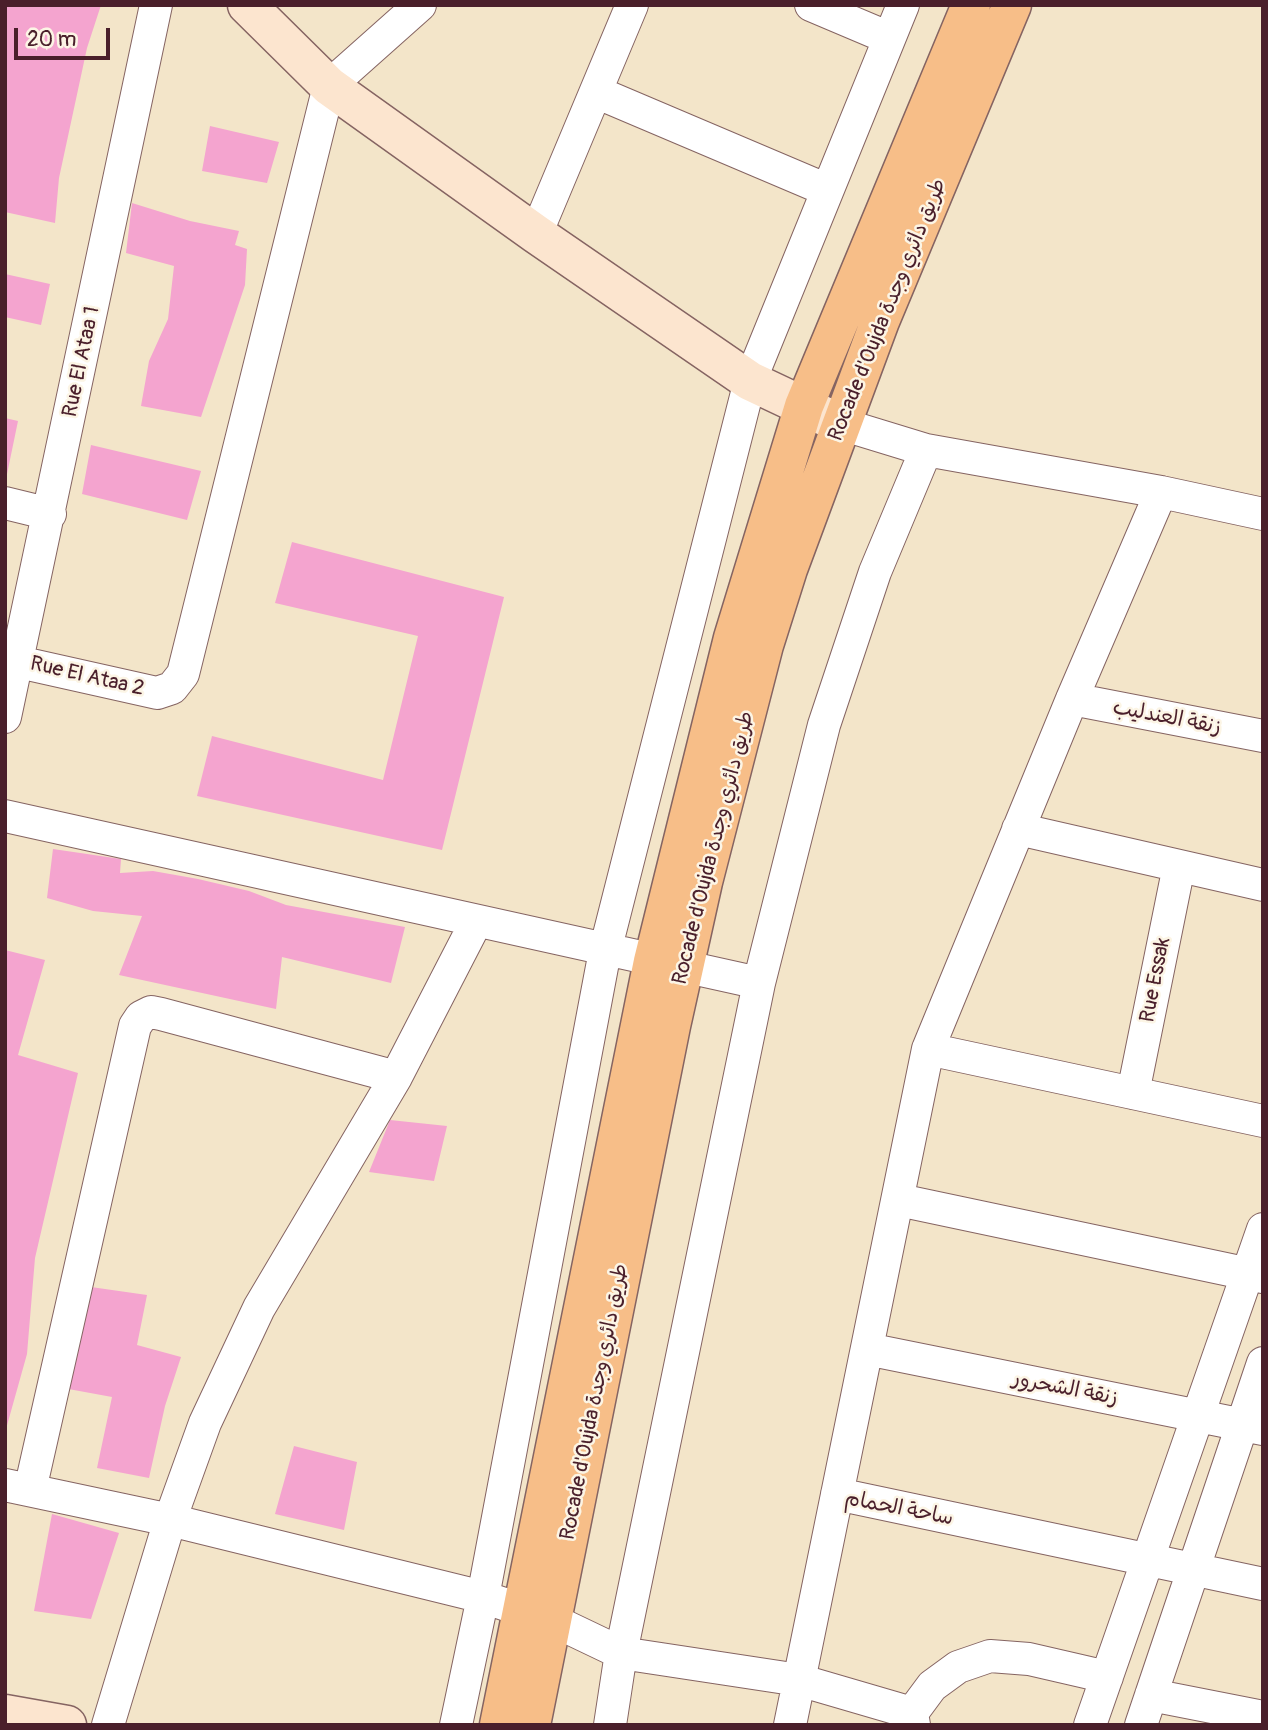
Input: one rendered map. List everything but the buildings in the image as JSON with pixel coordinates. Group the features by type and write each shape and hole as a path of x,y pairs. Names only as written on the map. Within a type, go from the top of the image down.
{"highway":[{"name":"Rocade d'Oujda طريق دائري وجدة","path":"499,1725 536,1615 733,638 804,406 971,5"},
{"name":"Rocade d'Oujda طريق دائري وجدة","path":"669,964 764,645 841,424 880,321 1012,5"},
{"name":"Rocade d'Oujda طريق دائري وجدة","path":"531,1725 536,1615"}],"street":[{"name":"Rue El Ataa 1","path":"5,717 12,660 50,514 156,5"},
{"path":"247,5 329,86 536,234 750,381 841,424 926,450 1161,492 1263,514"},
{"path":"329,86 420,5"},
{"path":"536,234 632,5"},
{"path":"811,5 889,38"},
{"path":"456,1725 483,1598 605,951 750,381 903,5"},
{"name":"Rue El Ataa 2","path":"12,660 157,692 173,688 183,674 329,86"},
{"path":"596,92 827,190"},
{"path":"610,1725 621,1653 759,983 824,725 874,572 926,450"},
{"path":"837,1494 928,1049 1018,828 1161,492"},
{"path":"5,503 50,514"},
{"name":"زنقة العندليب","path":"1072,699 1263,736"},
{"path":"5,816 759,983"},
{"path":"1018,828 1263,885"},
{"name":"Rue Essak","path":"1133,1093 1178,866"},
{"path":"108,1725 170,1520 205,1423 259,1308 396,1077 477,922"},
{"path":"396,1077 161,1014 151,1012 141,1017 135,1026 18,1488 170,1520 483,1598 536,1615 621,1653 799,1681 913,1719 932,1686 958,1667 990,1656 1029,1659 1107,1677"},
{"path":"928,1049 1263,1121"},
{"path":"899,1200 1255,1276"},
{"path":"1090,1725 1197,1416 1255,1276 1263,1229"},
{"name":"زنقة الشحرور","path":"867,1349 1252,1427"},
{"path":"1141,1725 1193,1570 1252,1427 1263,1363"},
{"name":"ساحة الحمام","path":"790,1725 837,1494 1146,1562 1263,1584"},
{"path":"1151,1695 1263,1717"},
{"path":"5,1714 66,1725"}]}
